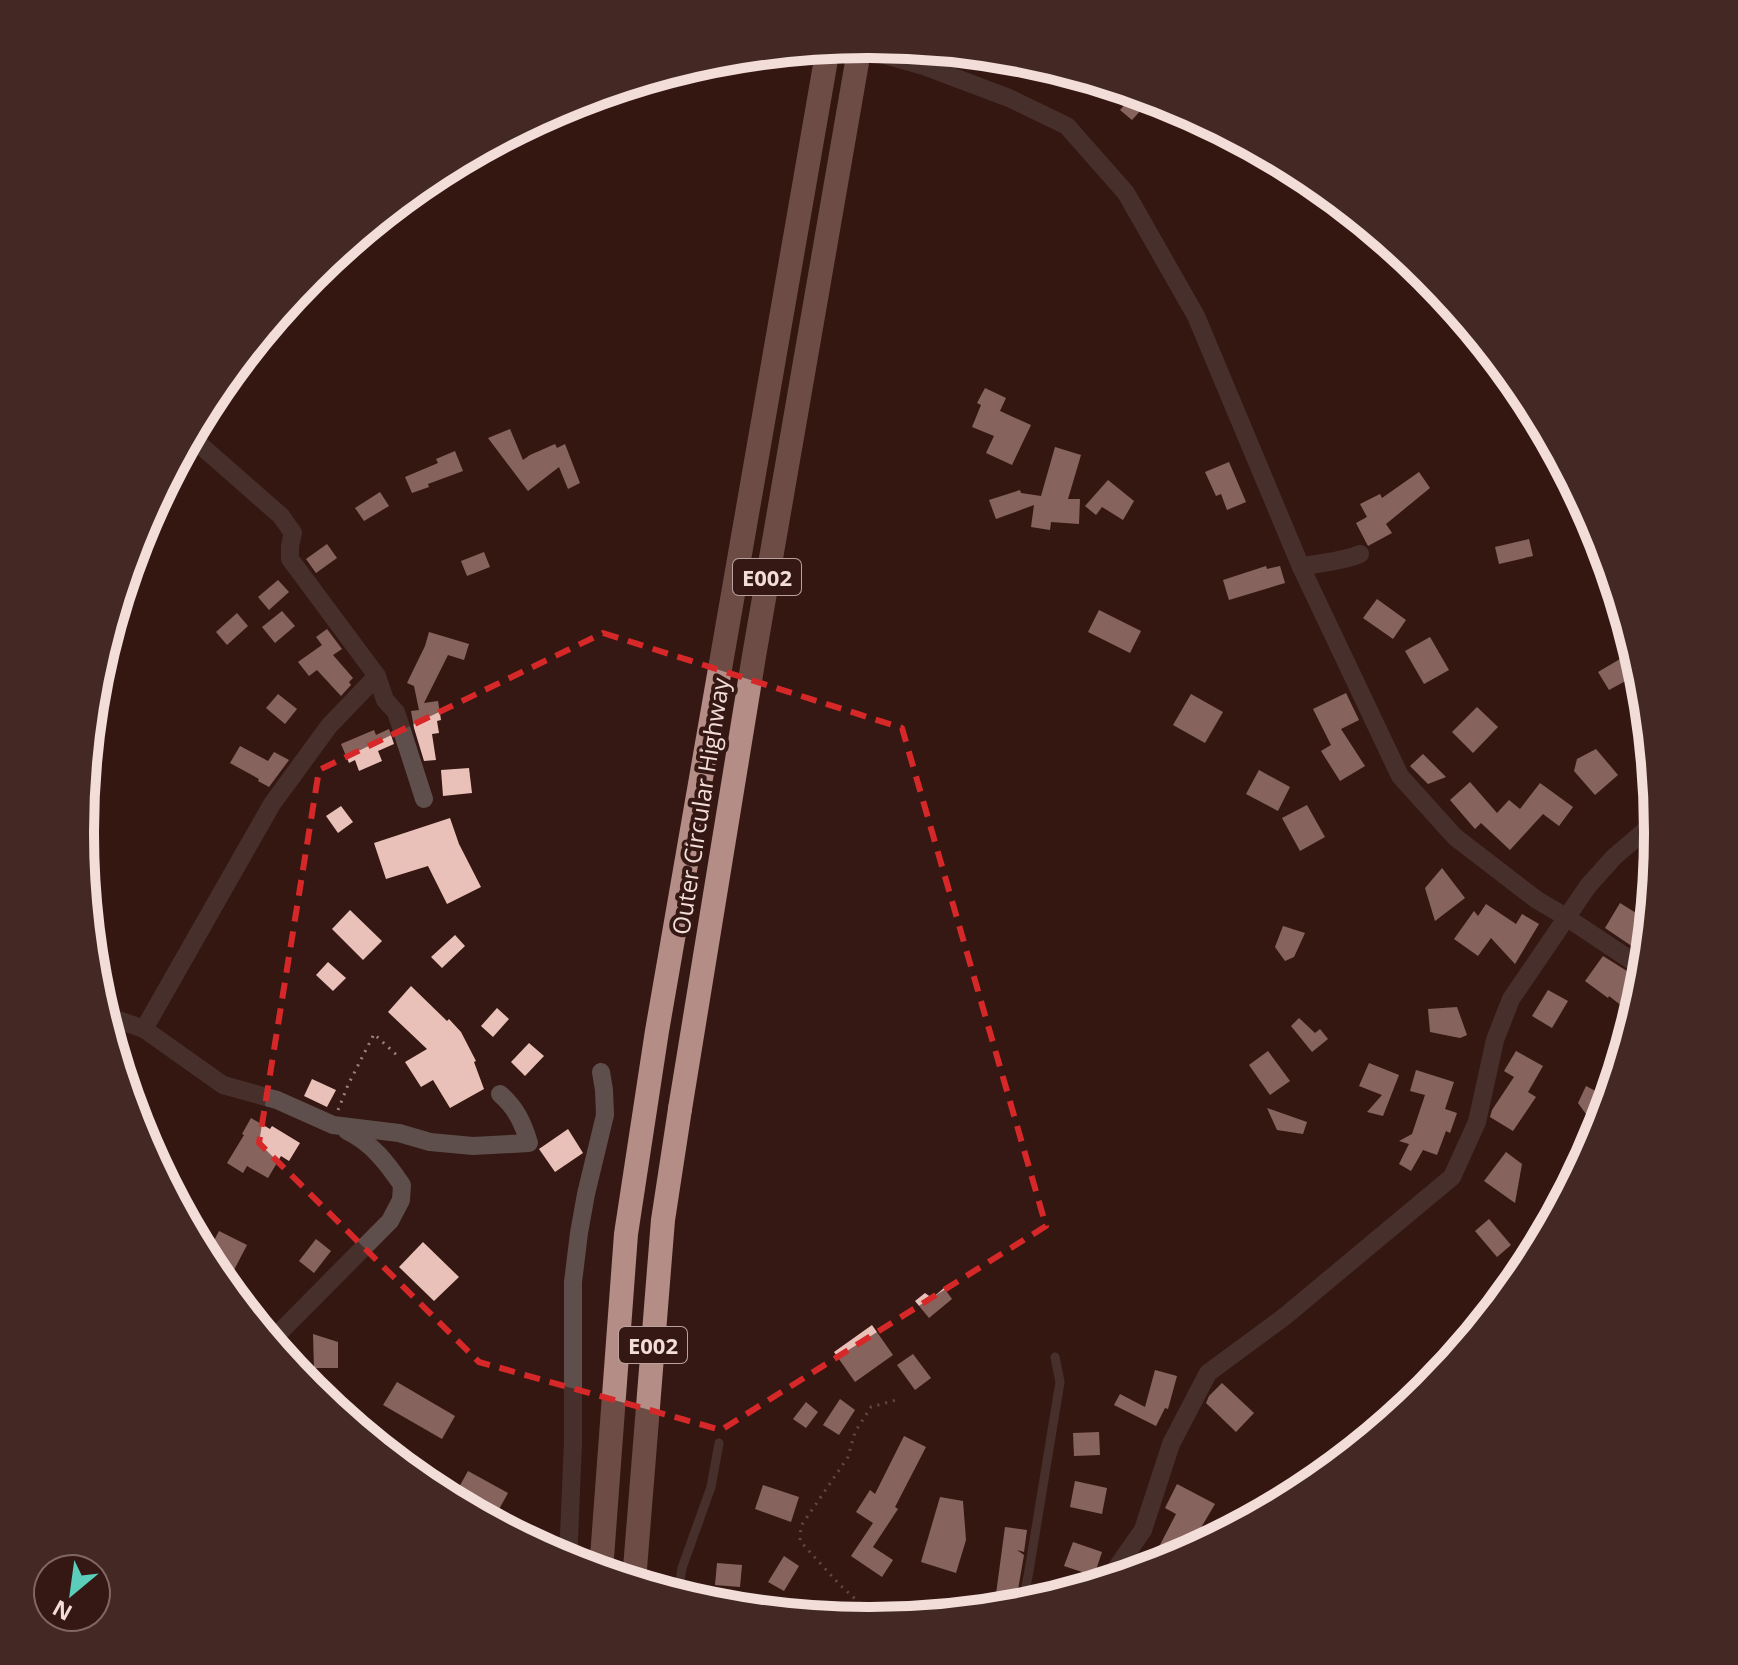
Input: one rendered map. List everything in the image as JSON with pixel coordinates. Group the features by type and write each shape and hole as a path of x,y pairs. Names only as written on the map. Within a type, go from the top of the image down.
{"highway":[{"name":"Outer Circular Highway","path":"635,1571 663,1220 756,640 858,58"},
{"name":"Outer Circular Highway","path":"602,1559 626,1234 718,675 826,60"}],"street":[{"path":"900,59 1009,98 1067,126 1126,193 1196,316 1301,567 1400,776 1455,837 1537,900 1633,961"},
{"path":"198,445 281,516 293,533 290,559 377,676 385,700 396,712 424,799"},
{"path":"1301,567 1348,560 1360,554"},
{"path":"144,1029 272,804 329,726 377,676"},
{"path":"1118,1566 1143,1530 1171,1444 1208,1373 1296,1307 1452,1177 1477,1122 1495,1040 1511,999 1588,886 1614,857 1644,831"},
{"path":"118,1020 144,1029 223,1085 277,1100 362,1139 385,1160 402,1185 401,1200 390,1221 279,1333"},
{"path":"569,1546 573,1442 573,1282 586,1194 605,1115 601,1072"},
{"path":"333,1125 399,1133 430,1142 458,1145 529,1143 523,1122 500,1094"}],"lane":[{"path":"1025,1591 1060,1382 1055,1357"},
{"path":"680,1583 682,1568 711,1487 719,1443"}],"path":[{"path":"333,1125 348,1085 374,1034 400,1058"},
{"path":"864,1607 800,1541 801,1526 848,1457 855,1432 871,1407 896,1400"}],"highlighted area":[{"path":"603,633 902,728 1046,1226 721,1430 479,1362 259,1143 319,770"}],"building":[{"path":"1127,102 1143,108 1132,120 1120,110"},
{"path":"985,388 1006,398 1000,411 1031,425 1012,465 986,453 994,436 972,427 981,405 977,403"},
{"path":"510,429 523,460 555,444 557,448 565,444 580,483 568,489 559,467 528,491 488,438"},
{"path":"1055,447 1081,455 1068,499 1080,499 1079,524 1051,522 1050,530 1031,527 1034,505 996,519 989,500 1020,490 1021,493 1041,496"},
{"path":"455,451 463,471 412,493 405,477 438,463 436,459"},
{"path":"1229,462 1246,502 1227,510 1221,494 1216,496 1205,472"},
{"path":"1419,472 1430,488 1386,524 1392,533 1368,546 1356,523 1367,517 1360,504 1380,494 1382,498"},
{"path":"1108,480 1134,501 1123,520 1102,507 1096,515 1085,506"},
{"path":"380,492 389,506 364,521 355,508"},
{"path":"1529,539 1533,556 1499,564 1495,547"},
{"path":"327,544 337,558 316,573 306,559"},
{"path":"484,552 490,567 467,576 461,561"},
{"path":"1266,566 1267,569 1280,566 1285,583 1229,600 1223,580"},
{"path":"278,580 289,592 269,610 258,597"},
{"path":"1377,599 1406,620 1393,639 1363,618"},
{"path":"1099,610 1141,631 1130,653 1088,632"},
{"path":"282,611 295,626 275,643 262,627"},
{"path":"237,613 248,626 227,645 216,632"},
{"path":"327,629 342,649 333,655 353,678 341,696 317,670 309,676 298,662 322,645 316,637"},
{"path":"429,632 469,644 464,660 448,655 424,703 438,701 441,720 437,721 439,733 432,734 436,760 424,761 411,711 419,710 414,686 407,683"},
{"path":"1430,637 1449,670 1424,684 1405,651"},
{"path":"1620,659 1629,679 1609,690 1598,672"},
{"path":"1346,693 1359,720 1341,729 1365,766 1340,781 1321,751 1331,745 1313,709"},
{"path":"278,694 297,709 285,724 266,708"},
{"path":"1191,694 1223,712 1205,743 1173,725"},
{"path":"1477,707 1498,727 1473,753 1452,732"},
{"path":"389,729 394,744 378,751 382,761 359,771 355,760 349,763 341,744 374,730 376,735"},
{"path":"240,746 268,761 274,752 289,760 269,787 230,763"},
{"path":"1596,749 1618,775 1595,795 1574,771 1577,759"},
{"path":"1423,754 1446,777 1428,784 1410,766"},
{"path":"469,768 472,793 443,796 441,770"},
{"path":"1259,770 1290,787 1278,811 1246,794"},
{"path":"1470,782 1497,813 1509,800 1520,809 1540,783 1573,807 1559,826 1543,814 1510,850 1481,823 1475,829 1450,800"},
{"path":"1307,805 1325,837 1300,851 1282,818"},
{"path":"341,806 353,822 338,833 326,816"},
{"path":"450,818 459,844 481,887 447,904 428,866 386,879 374,843"},
{"path":"1442,868 1465,898 1435,921 1425,888"},
{"path":"1620,903 1639,915 1635,948 1605,928"},
{"path":"1486,904 1516,924 1522,914 1539,924 1515,964 1491,938 1478,956 1454,939 1474,911 1478,916"},
{"path":"350,910 382,941 363,960 332,929"},
{"path":"1283,926 1305,933 1294,957 1285,961 1275,947"},
{"path":"455,935 465,946 442,968 431,957"},
{"path":"1603,956 1631,973 1623,1007 1608,998 1585,981"},
{"path":"328,962 346,978 333,991 316,975"},
{"path":"411,986 461,1032 476,1061 484,1089 450,1108 433,1080 421,1087 405,1062 427,1049 388,1012"},
{"path":"1548,990 1568,1001 1552,1028 1532,1016"},
{"path":"1457,1007 1467,1035 1460,1038 1430,1032 1428,1009"},
{"path":"497,1008 509,1019 493,1037 481,1026"},
{"path":"1299,1018 1315,1033 1320,1029 1328,1039 1312,1052 1291,1026"},
{"path":"529,1043 544,1056 525,1076 511,1062"},
{"path":"1268,1051 1290,1081 1270,1095 1249,1065"},
{"path":"1516,1051 1543,1066 1528,1092 1536,1097 1513,1131 1490,1117 1514,1077 1504,1071"},
{"path":"1369,1063 1399,1075 1383,1116 1367,1112 1382,1095 1359,1086"},
{"path":"1416,1070 1454,1082 1445,1109 1457,1113 1437,1155 1423,1150 1411,1171 1399,1164 1409,1144 1399,1141 1412,1134 1425,1095 1410,1091"},
{"path":"312,1079 336,1090 327,1107 304,1096"},
{"path":"1586,1086 1598,1092 1589,1118 1578,1103"},
{"path":"1267,1108 1307,1122 1303,1134 1277,1130"},
{"path":"251,1118 270,1129 272,1126 300,1143 289,1161 281,1156 268,1178 247,1166 243,1173 227,1163"},
{"path":"568,1129 583,1153 555,1172 539,1149"},
{"path":"1506,1152 1522,1164 1515,1203 1484,1181"},
{"path":"1489,1219 1511,1245 1497,1257 1475,1231"},
{"path":"219,1231 247,1245 234,1270 228,1267 213,1243"},
{"path":"316,1239 331,1251 314,1273 299,1261"},
{"path":"423,1242 459,1277 434,1301 399,1267"},
{"path":"944,1288 952,1299 929,1318 915,1301 925,1293 932,1298"},
{"path":"872,1325 893,1355 855,1382 834,1352"},
{"path":"313,1334 338,1342 338,1368 314,1368"},
{"path":"913,1354 931,1378 915,1390 897,1365"},
{"path":"1155,1370 1177,1376 1168,1409 1165,1408 1156,1426 1114,1405 1120,1394 1145,1407"},
{"path":"397,1382 455,1416 442,1439 383,1405"},
{"path":"1222,1383 1254,1413 1236,1432 1206,1403"},
{"path":"840,1399 855,1410 839,1435 823,1425"},
{"path":"806,1402 818,1412 806,1428 793,1419"},
{"path":"1099,1432 1100,1455 1074,1456 1073,1433"},
{"path":"904,1436 926,1447 895,1507 898,1509 873,1547 893,1560 882,1577 851,1556 873,1523 856,1512 870,1490 875,1494"},
{"path":"468,1471 508,1493 498,1511 458,1488"},
{"path":"1075,1481 1107,1488 1102,1514 1070,1507"},
{"path":"1177,1484 1215,1504 1198,1533 1157,1551 1176,1514 1165,1508"},
{"path":"763,1485 799,1497 791,1522 755,1509"},
{"path":"940,1497 963,1501 966,1540 956,1573 921,1562"},
{"path":"1005,1527 1027,1530 1024,1552 1017,1550 1024,1555 1018,1592 996,1596"},
{"path":"1073,1542 1102,1552 1095,1573 1090,1575 1064,1566"},
{"path":"784,1556 799,1566 784,1591 768,1582"},
{"path":"717,1563 742,1565 740,1587 715,1585"}]}
